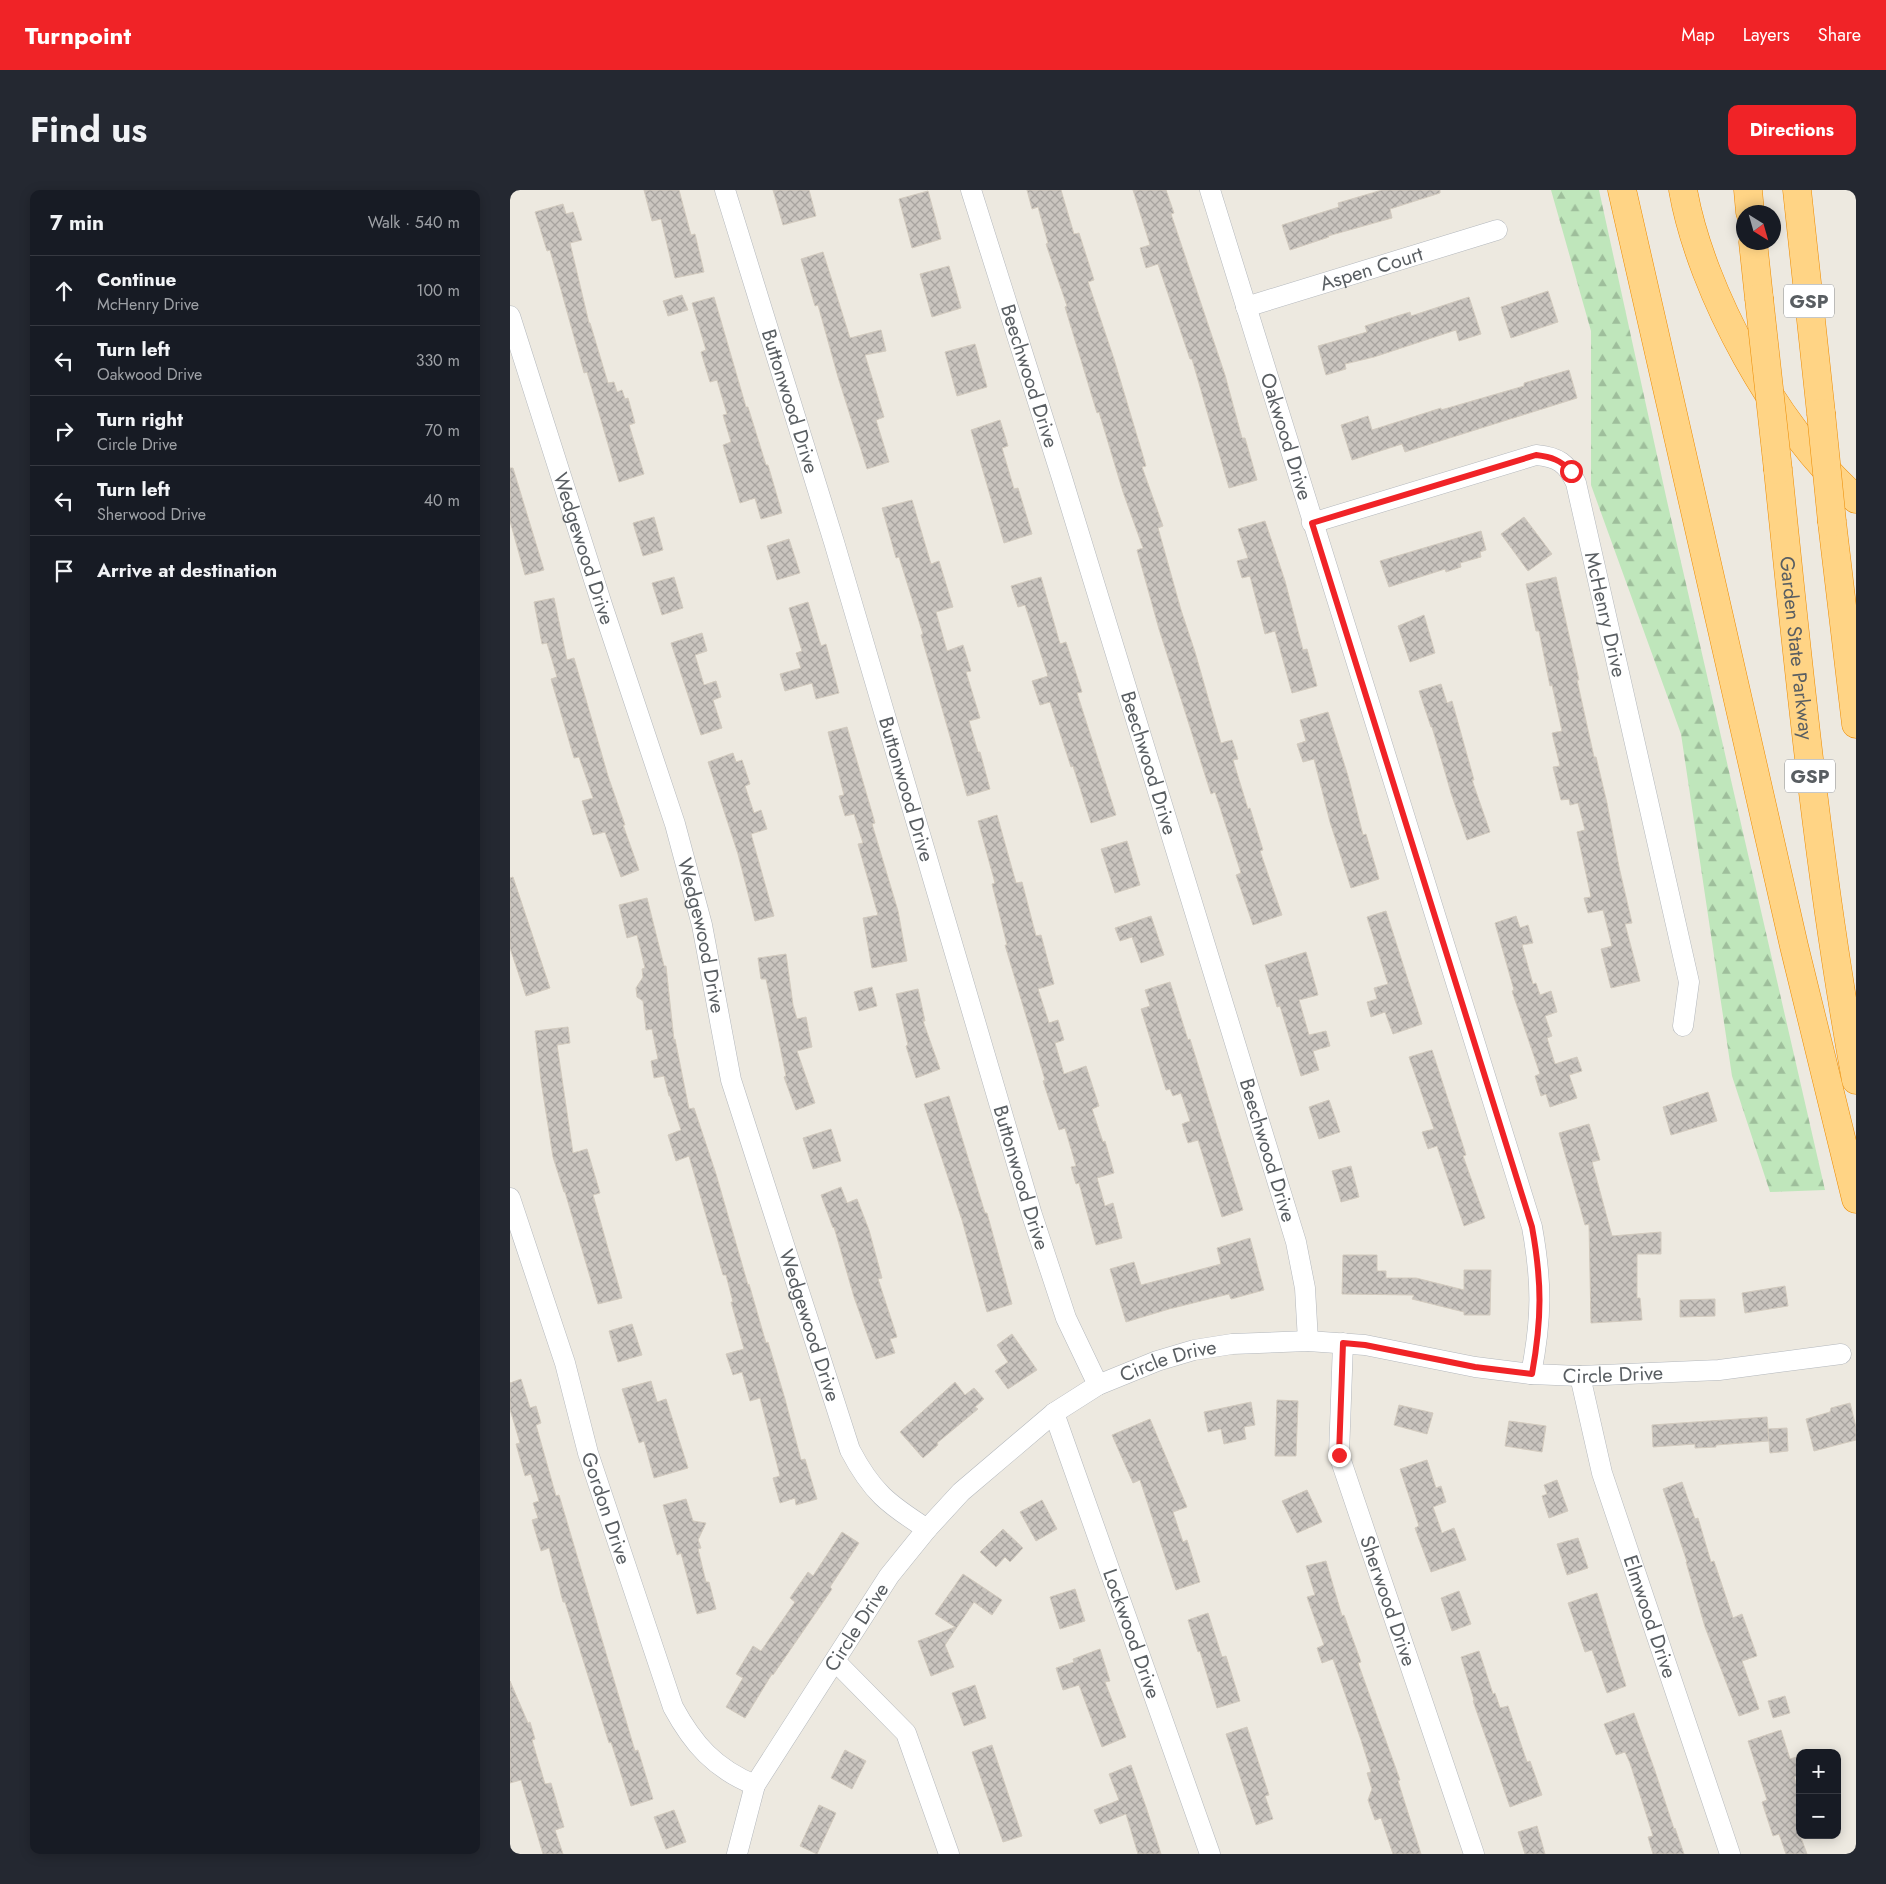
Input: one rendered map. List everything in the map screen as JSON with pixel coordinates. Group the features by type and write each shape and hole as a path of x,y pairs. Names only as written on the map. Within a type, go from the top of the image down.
{"highway":[{"path":"1622,190 1794,946 1856,1199"},
{"path":"1683,190 1693,232 1714,289 1760,379 1778,408 1820,462 1856,499"},
{"path":"1748,190 1749,205"},
{"name":"GSP","path":"1797,190 1832,522 1856,724"},
{"name":"Garden State Parkway","path":"1754,250 1819,846 1832,942 1856,1080"}],"street":[{"name":"Buttonwood Drive","path":"725,190 837,552 1032,1216 1066,1318 1098,1385"},
{"name":"Beechwood Drive","path":"971,190 1062,478 1296,1242 1305,1288 1308,1340"},
{"name":"Oakwood Drive","path":"1210,190 1532,1227 1539,1264 1541,1306 1532,1374"},
{"name":"Aspen Court","path":"1246,307 1497,230"},
{"name":"Wedgewood Drive","path":"510,316 602,608 675,824 702,925 731,1080 850,1450 861,1471 875,1490 894,1508 927,1529"},
{"name":"McHenry Drive","path":"1312,523 1536,455 1550,456 1561,461 1571,471 1578,492 1689,982 1683,1026"},
{"name":"Gordon Drive","path":"510,1198 565,1363 588,1453 673,1707 685,1729 700,1749 719,1766 755,1785"},
{"name":"Circle Drive","path":"737,1854 755,1785 889,1576 960,1492 1054,1413 1098,1385 1157,1361 1194,1350 1232,1344 1308,1340 1365,1345 1475,1367 1532,1374 1580,1376 1719,1370 1841,1354"},
{"name":"Sherwood Drive","path":"1343,1343 1339,1455 1474,1854"},
{"name":"Elmwood Drive","path":"1580,1376 1602,1473 1730,1854"},
{"name":"Lockwood Drive","path":"1054,1413 1210,1854"},
{"path":"835,1662 906,1733 949,1854"}],"green space":[{"path":"1551,190 1599,190 1667,501 1825,1190 1770,1192 1732,1076 1681,734 1591,485 1591,331"}],"building":[{"path":"644,190 679,190 691,235 695,234 704,272 675,278 661,219 652,221"},
{"path":"773,190 809,190 816,216 783,225"},
{"path":"1027,190 1061,190 1074,234 1079,233 1094,280 1088,282 1114,359 1146,466 1142,467 1163,526 1158,528 1181,610 1221,743 1232,740 1238,759 1233,760 1248,809 1250,808 1263,850 1260,851 1282,915 1253,925 1236,875 1241,873 1215,792 1211,794 1159,629 1137,550 1143,548 1123,492 1099,412 1097,413 1065,307 1067,306 1046,244 1048,243 1038,207 1032,209"},
{"path":"1133,190 1166,190 1174,213 1171,214 1225,375 1242,438 1245,438 1257,480 1229,488 1192,359 1190,359 1158,264 1146,268 1140,248 1150,245"},
{"path":"1382,190 1440,190 1440,193 1390,209 1392,218 1328,236 1290,250 1282,225 1339,207 1338,203"},
{"path":"928,191 941,239 912,248 899,199"},
{"path":"563,204 566,214 573,212 582,240 570,243 589,323 608,383 614,382 617,392 622,390 625,399 628,398 635,423 629,425 644,474 619,482 587,372 584,373 550,250 547,251 535,212"},
{"path":"823,252 850,338 881,330 886,351 865,355 884,417 876,420 889,462 867,469 818,305 815,306 801,259"},
{"path":"949,266 961,308 932,317 920,274"},
{"path":"1548,291 1558,322 1511,338 1501,307"},
{"path":"682,295 688,310 668,316 663,301"},
{"path":"714,297 746,407 748,407 766,465 768,465 782,513 761,519 755,498 740,503 723,445 731,442 723,415 727,414 717,380 710,382 701,352 706,350 692,303"},
{"path":"1469,297 1481,334 1459,341 1456,330 1374,357 1345,364 1346,369 1326,375 1318,346 1367,332 1365,326 1410,312 1411,316"},
{"path":"975,344 987,387 957,396 945,352"},
{"path":"1569,370 1577,398 1405,452 1402,444 1352,460 1341,425 1368,416 1372,430 1441,408 1441,410 1524,386 1524,383"},
{"path":"1000,420 1008,446 1002,448 1014,489 1018,488 1032,534 1004,543 971,430"},
{"path":"510,468 513,468 544,570 525,575 510,521"},
{"path":"912,500 931,564 939,561 953,607 936,612 947,651 963,645 971,671 966,672 980,718 969,721 990,789 967,796 921,635 923,634 899,557 896,558 882,508"},
{"path":"654,517 663,550 643,556 633,523"},
{"path":"1524,517 1552,554 1528,571 1501,534"},
{"path":"1265,521 1285,581 1303,650 1307,649 1317,686 1292,693 1275,631 1265,634 1250,576 1242,578 1237,561 1248,558 1238,529"},
{"path":"1481,531 1486,550 1480,552 1481,557 1460,563 1461,567 1446,572 1445,569 1389,587 1380,561"},
{"path":"789,539 800,573 777,580 767,546"},
{"path":"674,577 683,608 662,615 652,583"},
{"path":"1041,577 1060,644 1066,642 1082,692 1077,693 1116,815 1091,823 1050,702 1040,705 1032,681 1048,676 1025,605 1018,607 1011,586"},
{"path":"1556,577 1579,680 1577,680 1594,757 1596,757 1607,803 1632,923 1625,924 1640,981 1611,988 1601,949 1612,946 1603,910 1588,913 1584,898 1591,897 1577,832 1585,830 1578,803 1570,805 1569,799 1561,800 1553,767 1560,766 1552,733 1562,731 1526,584"},
{"path":"554,598 567,660 574,658 608,776 625,825 623,825 639,870 621,877 605,832 593,835 582,801 593,798 579,757 574,758 551,679 557,677 547,643 542,644 534,602"},
{"path":"808,602 821,646 826,644 839,693 816,699 812,683 785,691 780,674 801,668 796,653 802,651 789,608"},
{"path":"1424,615 1435,653 1410,662 1398,626"},
{"path":"702,633 707,651 695,655 704,685 716,681 721,697 713,700 722,728 701,735 671,643"},
{"path":"1441,684 1447,703 1452,701 1474,780 1472,780 1490,832 1467,840 1419,691"},
{"path":"1328,712 1348,776 1363,835 1366,834 1379,879 1351,888 1330,822 1314,759 1303,762 1297,744 1306,741 1300,720"},
{"path":"847,727 875,823 872,824 898,911 907,961 872,968 863,918 878,915 858,844 863,843 854,814 845,816 839,796 844,795 828,732"},
{"path":"733,753 736,762 742,760 750,784 745,786 754,813 761,810 767,829 751,834 774,916 755,921 738,854 708,762"},
{"path":"997,815 1016,883 1022,882 1036,936 1041,935 1054,984 1038,989 1049,1023 1058,1020 1064,1040 1055,1043 1064,1074 1086,1066 1099,1106 1092,1109 1103,1142 1105,1141 1114,1173 1097,1178 1105,1206 1113,1203 1122,1238 1096,1245 1079,1183 1076,1184 1071,1167 1076,1166 1065,1128 1059,1130 1043,1081 1045,1080 1005,945 1007,945 992,884 995,883 978,821"},
{"path":"1127,841 1140,885 1115,893 1101,849"},
{"path":"513,877 550,988 526,996 510,948 510,878"},
{"path":"647,898 664,966 666,966 674,1040 689,1109 694,1108 716,1174 748,1285 785,1399 801,1460 805,1459 817,1499 796,1505 795,1498 780,1503 773,1478 780,1476 760,1398 750,1401 742,1372 733,1375 726,1354 744,1349 731,1302 733,1302 726,1275 723,1275 689,1156 676,1161 668,1135 681,1130 664,1076 654,1078 651,1061 658,1059 652,1029 646,1030 643,1001 637,997 636,988 643,977 642,969 645,968 637,935 627,938 619,905"},
{"path":"1386,911 1422,1024 1393,1034 1385,1012 1371,1017 1367,1002 1377,999 1374,988 1388,984 1367,917"},
{"path":"1151,916 1164,955 1141,963 1132,937 1120,941 1115,928"},
{"path":"1516,916 1520,928 1528,925 1533,943 1522,945 1533,984 1536,983 1540,995 1551,991 1557,1012 1545,1016 1552,1036 1547,1038 1555,1064 1577,1057 1582,1071 1569,1075 1577,1098 1550,1107 1546,1094 1541,1096 1535,1076 1540,1074 1512,991 1514,990 1495,923"},
{"path":"1306,952 1318,995 1299,1000 1309,1035 1326,1031 1330,1046 1313,1051 1319,1070 1301,1076 1280,1006 1277,1007 1265,965"},
{"path":"786,954 793,1005 797,1019 806,1017 812,1047 797,1051 815,1103 796,1110 784,1077 786,1076 766,979 761,979 758,958"},
{"path":"1170,982 1188,1040 1190,1039 1243,1210 1222,1217 1198,1140 1188,1143 1182,1124 1190,1121 1181,1093 1173,1096 1170,1089 1166,1090 1141,1009 1150,1006 1145,990"},
{"path":"872,987 877,1006 859,1011 854,992"},
{"path":"918,989 925,1021 923,1021 940,1069 916,1078 906,1046 908,1045 896,994"},
{"path":"568,1027 570,1043 557,1045 573,1153 587,1149 600,1193 593,1195 622,1298 598,1304 553,1157 535,1031"},
{"path":"1432,1050 1466,1155 1463,1156 1485,1218 1464,1226 1437,1146 1428,1149 1422,1132 1434,1129 1409,1057"},
{"path":"1708,1092 1717,1121 1671,1135 1663,1107"},
{"path":"949,1096 985,1213 987,1213 1012,1304 987,1312 962,1220 924,1104"},
{"path":"1329,1100 1340,1132 1319,1139 1309,1107"},
{"path":"1589,1124 1600,1160 1592,1162 1612,1236 1661,1232 1661,1254 1637,1254 1637,1298 1640,1298 1642,1320 1591,1323 1589,1224 1585,1225 1559,1133"},
{"path":"831,1129 841,1161 813,1169 803,1138"},
{"path":"1351,1166 1359,1197 1341,1202 1332,1171"},
{"path":"841,1187 847,1203 857,1199 869,1230 882,1278 878,1279 897,1337 890,1339 895,1353 876,1359 854,1297 834,1227 821,1195"},
{"path":"1250,1238 1264,1290 1231,1299 1229,1294 1126,1322 1110,1269 1134,1262 1141,1285 1221,1264 1217,1248"},
{"path":"1343,1255 1377,1255 1377,1271 1386,1271 1386,1278 1416,1278 1464,1290 1464,1270 1491,1270 1490,1315 1464,1315 1464,1312 1412,1299 1414,1295 1342,1294"},
{"path":"1785,1286 1788,1306 1745,1313 1742,1293"},
{"path":"1715,1299 1715,1316 1680,1317 1680,1300"},
{"path":"632,1324 642,1355 618,1362 609,1331"},
{"path":"1012,1334 1037,1370 1008,1389 995,1371 1008,1362 997,1345"},
{"path":"521,1379 530,1408 536,1406 541,1423 536,1425 556,1496 559,1495 635,1751 638,1750 653,1799 631,1806 611,1742 609,1743 565,1602 563,1602 549,1548 541,1551 532,1520 538,1518 533,1503 539,1501 531,1474 525,1476 516,1444 520,1443 510,1409 510,1383"},
{"path":"651,1381 657,1402 666,1399 688,1468 654,1478 644,1441 639,1443 622,1389"},
{"path":"955,1382 965,1395 974,1388 984,1399 975,1407 978,1409 937,1443 938,1445 923,1458 900,1432"},
{"path":"1277,1400 1298,1401 1296,1456 1275,1456"},
{"path":"1251,1402 1255,1425 1244,1427 1246,1439 1224,1444 1221,1429 1208,1432 1204,1412"},
{"path":"1850,1403 1856,1427 1856,1440 1814,1451 1806,1419 1830,1412 1831,1408"},
{"path":"1399,1405 1433,1413 1427,1434 1394,1425"},
{"path":"1767,1417 1769,1441 1716,1445 1716,1447 1695,1448 1695,1444 1653,1447 1652,1425"},
{"path":"1150,1419 1187,1507 1173,1512 1183,1542 1187,1540 1200,1582 1176,1590 1140,1480 1133,1483 1112,1435"},
{"path":"1509,1421 1546,1426 1542,1452 1505,1446"},
{"path":"1787,1428 1788,1451 1770,1453 1768,1429"},
{"path":"1427,1460 1436,1488 1441,1486 1446,1502 1433,1507 1442,1533 1454,1528 1466,1560 1431,1572 1415,1528 1419,1526 1400,1469"},
{"path":"1557,1480 1568,1511 1549,1518 1542,1496 1547,1494 1544,1485"},
{"path":"1682,1482 1695,1519 1698,1518 1711,1562 1714,1561 1733,1618 1742,1614 1757,1656 1742,1661 1759,1709 1739,1716 1705,1627 1687,1562 1663,1489"},
{"path":"1307,1490 1322,1522 1297,1533 1282,1501"},
{"path":"686,1499 693,1521 706,1523 698,1540 701,1548 698,1549 706,1582 709,1582 716,1609 697,1614 681,1553 677,1555 663,1505"},
{"path":"1042,1500 1057,1529 1036,1541 1020,1512"},
{"path":"1003,1529 1023,1548 1010,1562 1005,1557 996,1567 980,1552"},
{"path":"842,1532 859,1543 830,1587 832,1589 772,1674 745,1718 726,1707 743,1678 736,1674 753,1646 761,1651 795,1602 790,1598 808,1572 813,1576"},
{"path":"1578,1538 1588,1568 1567,1575 1557,1544"},
{"path":"1326,1561 1342,1616 1344,1615 1361,1662 1358,1663 1400,1780 1398,1781 1421,1854 1393,1854 1381,1818 1375,1820 1368,1800 1372,1789 1367,1773 1371,1772 1361,1740 1333,1659 1322,1663 1317,1648 1324,1645 1307,1597 1315,1595 1306,1566"},
{"path":"963,1574 1002,1600 992,1615 974,1602 945,1645 954,1667 931,1676 918,1641 955,1627 935,1614"},
{"path":"1075,1589 1085,1621 1060,1629 1050,1597"},
{"path":"1459,1591 1471,1624 1452,1631 1441,1598"},
{"path":"1597,1593 1626,1686 1607,1693 1592,1650 1585,1652 1568,1603"},
{"path":"1208,1613 1222,1657 1226,1656 1240,1701 1217,1708 1200,1651 1198,1652 1188,1620"},
{"path":"1100,1649 1110,1681 1105,1682 1126,1737 1102,1747 1079,1685 1063,1690 1056,1668 1074,1662 1073,1659"},
{"path":"1479,1651 1493,1694 1495,1693 1500,1708 1508,1706 1527,1762 1530,1761 1542,1795 1510,1807 1473,1701 1461,1657"},
{"path":"510,1681 528,1723 530,1722 535,1739 532,1740 545,1784 551,1783 564,1827 555,1830 563,1854 543,1854 521,1780 510,1783"},
{"path":"975,1685 986,1718 964,1726 952,1693"},
{"path":"1785,1696 1790,1713 1773,1718 1768,1701"},
{"path":"1634,1713 1684,1854 1653,1854 1648,1837 1653,1836 1630,1763 1625,1752 1616,1755 1604,1724"},
{"path":"1247,1727 1269,1795 1265,1796 1273,1819 1256,1825 1226,1734"},
{"path":"1781,1730 1790,1759 1796,1757 1796,1777 1794,1777 1796,1783 1796,1839 1801,1839 1807,1854 1786,1854 1779,1834 1773,1836 1762,1802 1767,1800 1748,1741"},
{"path":"992,1745 1022,1836 1003,1842 972,1752"},
{"path":"845,1750 866,1761 852,1789 831,1778"},
{"path":"1131,1765 1161,1854 1138,1854 1126,1814 1100,1824 1094,1810 1119,1800 1109,1774"},
{"path":"819,1805 836,1813 817,1854 800,1846"},
{"path":"674,1810 686,1842 666,1849 654,1817"},
{"path":"1537,1826 1545,1854 1525,1854 1518,1832"}],"route":[{"path":"1339,1455 1343,1343 1365,1345 1475,1367 1532,1374 1541,1306 1539,1264 1532,1227 1476,1053 1312,523 1536,455 1550,456 1561,461 1571,471"}]}
